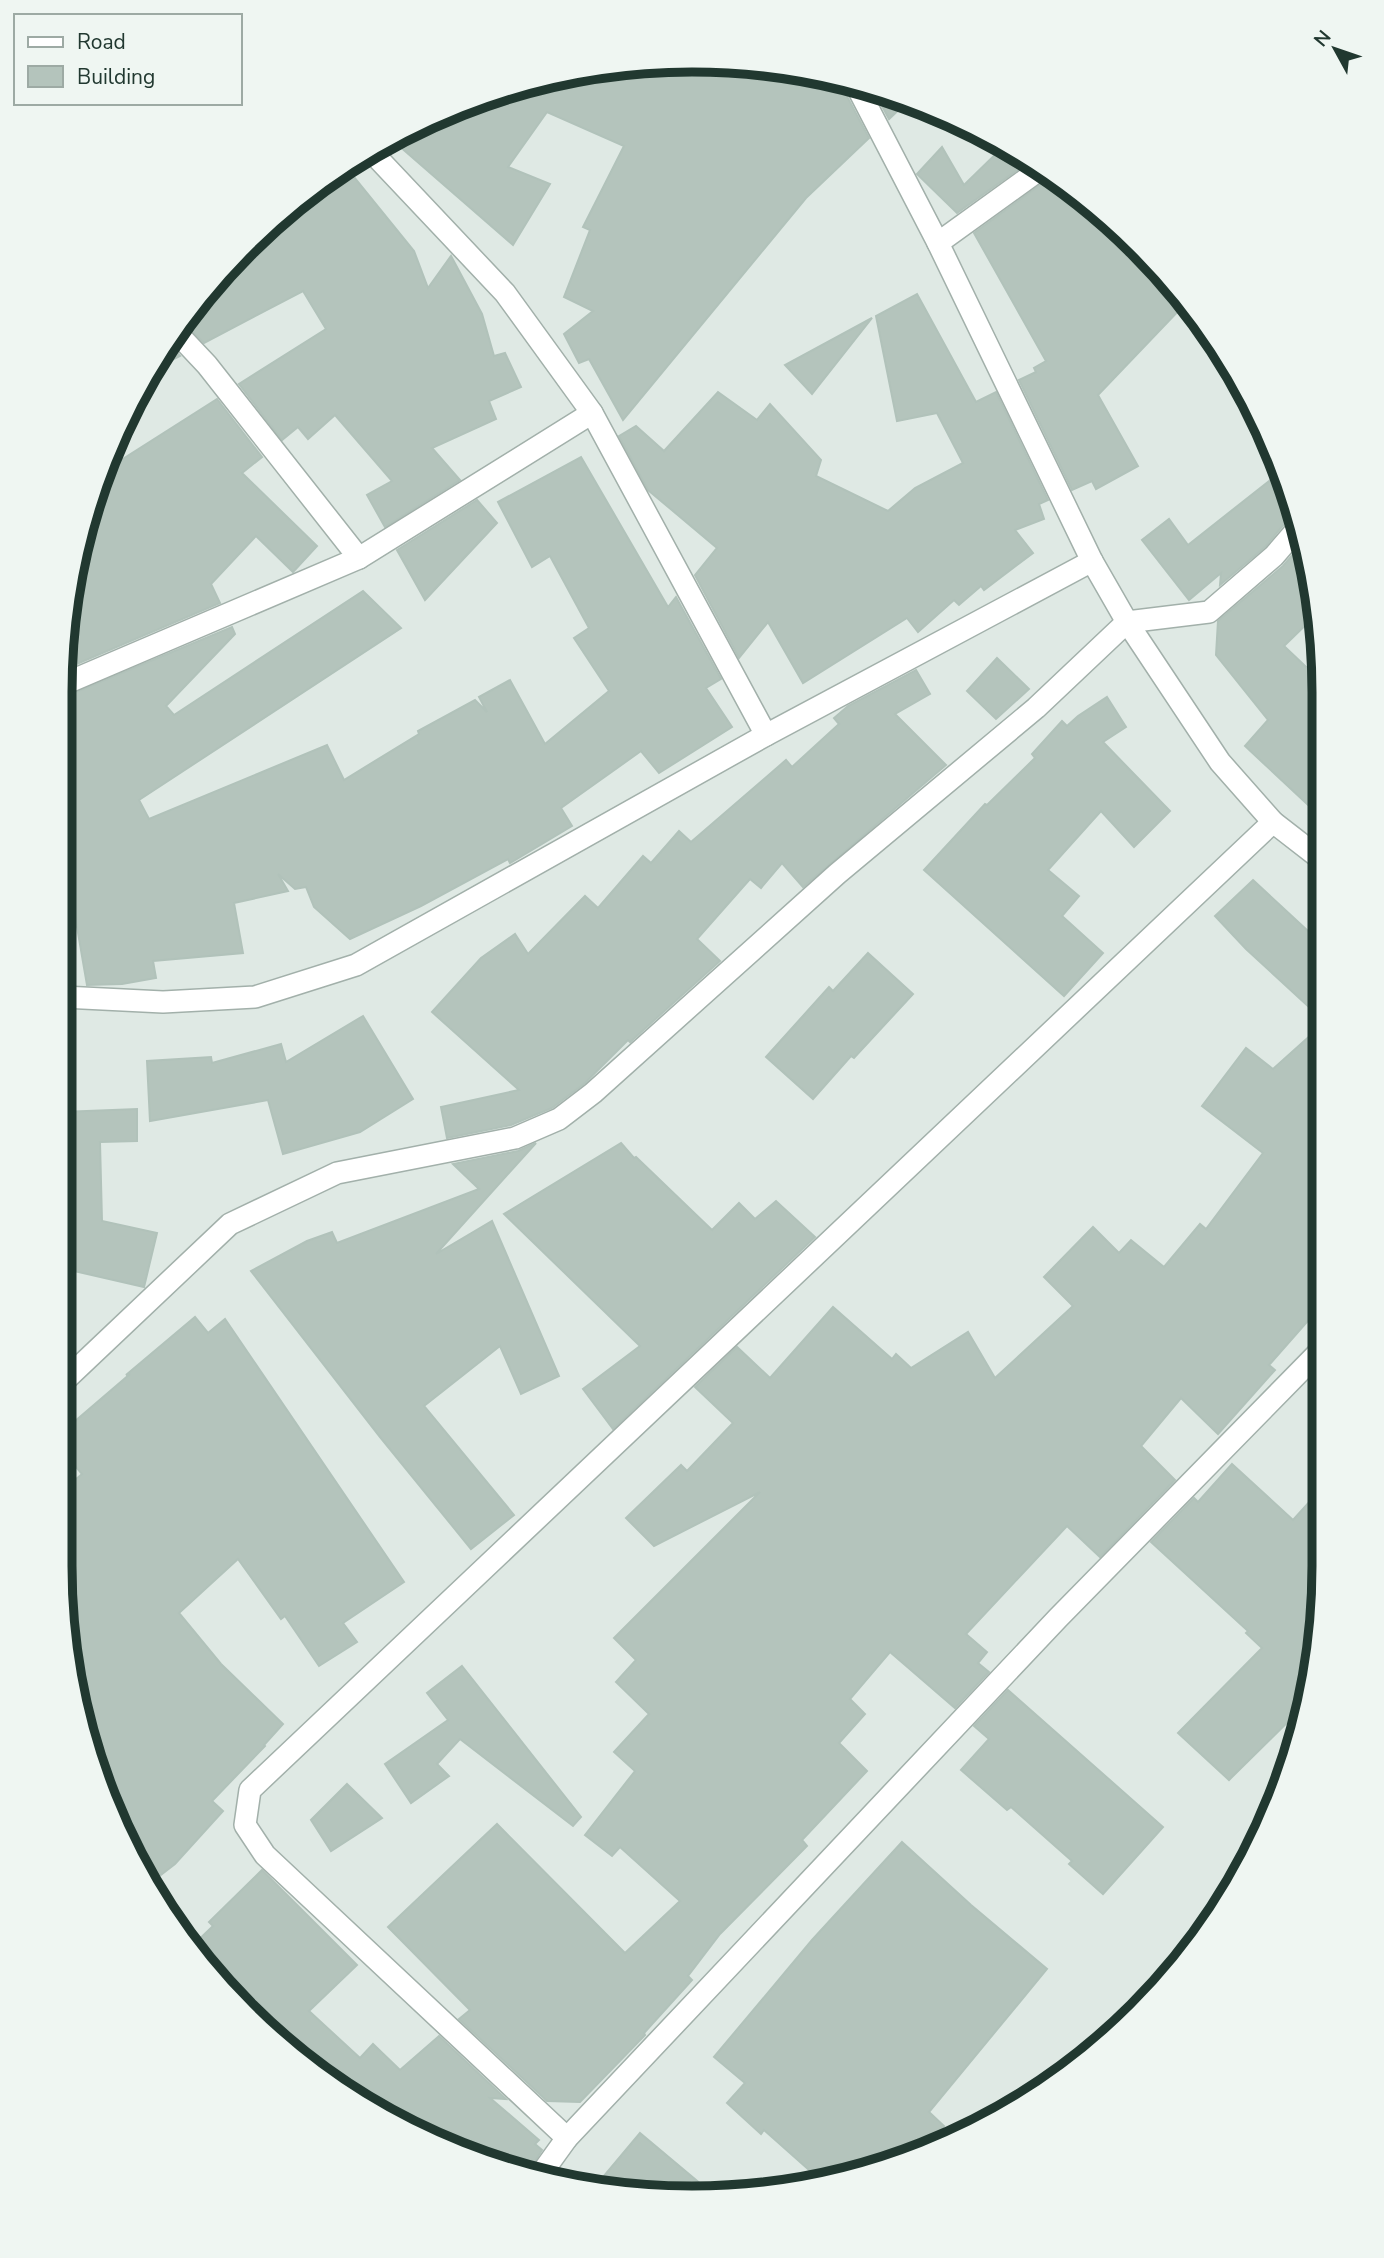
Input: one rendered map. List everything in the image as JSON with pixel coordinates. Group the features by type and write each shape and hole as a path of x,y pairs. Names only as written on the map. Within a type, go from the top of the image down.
{"street":[{"path":"862,96 938,243 1092,561 1127,622 1220,762 1273,822 1312,852"},
{"path":"377,158 505,293 592,413 766,735"},
{"path":"938,243 1034,174"},
{"path":"182,339 207,365 359,558"},
{"path":"72,680 359,558 592,413"},
{"path":"72,1374 230,1224 337,1173 515,1138 559,1119 593,1093 837,874 1036,708 1127,622 1209,612 1274,556 1292,535"},
{"path":"72,997 163,1002 255,997 356,965 766,735 1092,561"},
{"path":"567,2137 265,1855 245,1825 250,1790 1273,822"},
{"path":"545,2168 567,2137 1058,1618 1312,1359"}],"building":[{"path":"692,72 773,77 844,91 869,138 806,198 623,420 589,359 579,363 564,334 593,311 564,297 590,230 583,227 624,146 547,112 508,167 550,184 513,245 399,146 455,119 531,93 611,77"},
{"path":"880,101 900,108 889,119"},
{"path":"942,147 964,185 997,153 1022,167 957,213 917,174"},
{"path":"351,174 414,251 428,288 451,256 482,314 494,356 505,353 521,387 489,401 496,419 432,448 460,480 385,527 367,495 392,481 335,415 308,439 298,427 282,440 239,384 326,329 303,291 204,343 189,328 226,283 253,253 283,226"},
{"path":"1045,182 1131,253 1180,309 1098,395 1138,466 1096,489 1092,481 1072,490 1019,380 1036,372 1034,368 1046,361 974,233"},
{"path":"917,294 976,402 996,392 1048,500 1039,504 1044,519 1015,530 1033,553 984,590 981,586 959,605 954,600 918,632 907,618 803,683 768,622 739,658 695,575 717,548 648,490 619,436 636,426 664,451 718,392 757,420 770,404 821,460 816,476 888,511 915,488 963,463 937,413 897,421 876,316"},
{"path":"872,318 812,394 785,365"},
{"path":"174,350 180,356 167,363"},
{"path":"217,399 262,457 242,473 317,546 293,572 256,536 211,584 220,603 73,666 77,611 84,571 93,531 116,464"},
{"path":"581,457 668,607 676,597 721,679 706,688 732,727 659,773 641,751 561,808 572,826 510,863 508,859 421,906 350,939 314,907 306,887 295,889 278,874 288,891 234,903 243,953 153,961 156,978 122,984 87,985 72,898 72,694 232,627 235,634 166,706 174,715 363,591 401,628 139,800 149,819 327,745 344,780 419,734 418,731 475,700 487,712 479,697 510,680 545,744 609,691 574,638 589,628 550,556 532,567 498,502"},
{"path":"1273,478 1287,520 1265,547 1220,585 1221,573 1189,600 1142,540 1169,519 1188,545"},
{"path":"477,500 497,523 425,600 397,550"},
{"path":"1296,551 1308,623 1284,646 1312,672 1312,809 1245,746 1268,720 1216,655 1218,621 1283,566"},
{"path":"997,658 1029,689 996,719 967,691"},
{"path":"916,670 930,694 895,714 946,765 803,887 782,863 761,888 750,879 697,939 720,961 630,1042 628,1040 585,1083 552,1108 511,1125 447,1138 441,1107 519,1090 432,1012 481,958 515,934 528,954 585,896 598,908 643,856 651,863 679,831 691,842 786,760 792,767 839,724 834,718 848,706"},
{"path":"1107,697 1126,727 1103,742 1170,811 1134,847 1101,811 1048,870 1079,896 1062,916 1103,953 1064,996 924,870 985,804 1035,758 1032,754 1062,721 1067,726"},
{"path":"1253,880 1312,935 1312,1010 1246,949 1215,916"},
{"path":"868,953 913,994 854,1058 851,1056 813,1099 766,1057 829,987 833,991"},
{"path":"363,1016 413,1099 360,1132 283,1154 268,1100 150,1121 147,1061 211,1057 212,1063 281,1044 286,1062"},
{"path":"1312,1034 1312,1316 1269,1365 1275,1370 1218,1434 1181,1398 1141,1446 1175,1480 1100,1557 1067,1526 966,1634 987,1652 978,1663 989,1672 955,1708 890,1652 850,1699 865,1714 839,1743 867,1771 802,1840 807,1846 720,1934 688,1976 692,1980 645,2035 580,2102 547,2101 459,2019 470,2010 388,1927 497,1824 625,1953 680,1901 620,1847 612,1856 585,1835 635,1771 614,1752 649,1714 616,1682 636,1660 614,1638 760,1492 654,1546 626,1518 681,1465 687,1471 733,1423 695,1387 737,1347 770,1378 833,1307 892,1359 896,1354 911,1368 968,1332 995,1378 1073,1306 1044,1277 1093,1227 1119,1253 1131,1240 1164,1267 1200,1224 1206,1229 1263,1153 1202,1106 1246,1048 1273,1069"},
{"path":"137,1109 137,1141 100,1142 102,1221 157,1233 144,1287 72,1271 72,1112"},
{"path":"536,1143 436,1254 492,1221 559,1376 521,1394 500,1346 424,1406 514,1515 471,1549 251,1271 307,1241 332,1232 337,1243 479,1189 453,1164 518,1151"},
{"path":"621,1143 712,1230 739,1203 755,1219 776,1201 815,1237 613,1429 583,1389 640,1346 504,1214"},
{"path":"195,1317 208,1333 225,1319 404,1582 343,1623 357,1642 319,1666 285,1616 281,1619 238,1559 179,1613 221,1664 283,1724 212,1801 223,1811 175,1864 156,1878 119,1803 93,1727 77,1647 73,1607 72,1483 82,1474 72,1462 72,1424 130,1374 126,1375"},
{"path":"1232,1464 1293,1520 1312,1499 1311,1607 1307,1647 1293,1716 1229,1780 1178,1733 1262,1648 1246,1633 1248,1631 1151,1542 1194,1498 1198,1502"},
{"path":"462,1666 581,1817 573,1826 460,1739 437,1764 449,1776 411,1803 385,1764 448,1720 427,1693"},
{"path":"1008,1690 1163,1827 1103,1894 1069,1864 1072,1861 1011,1807 1007,1810 961,1770 989,1739 974,1726"},
{"path":"347,1784 382,1818 331,1851 311,1820"},
{"path":"902,1842 1047,1969 929,2112 944,2126 935,2136 853,2165 813,2174 764,2130 761,2134 727,2103 745,2083 714,2057 812,1940"},
{"path":"262,1870 357,1965 309,2011 360,2058 373,2044 400,2070 439,2036 506,2099 490,2098 539,2140 535,2144 542,2150 532,2165 455,2139 418,2122 347,2082 314,2058 253,2005 200,1944 198,1941 213,1926 209,1922"},
{"path":"640,2133 703,2186 651,2185 601,2179"}]}
